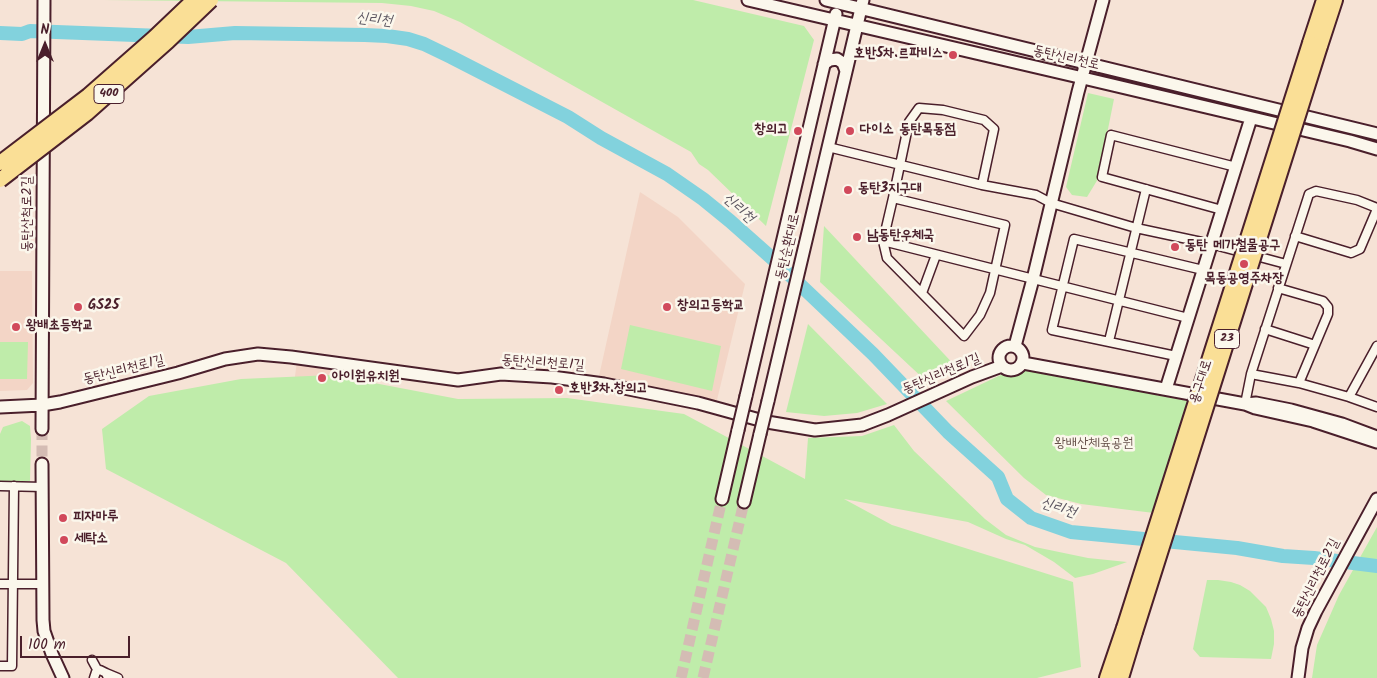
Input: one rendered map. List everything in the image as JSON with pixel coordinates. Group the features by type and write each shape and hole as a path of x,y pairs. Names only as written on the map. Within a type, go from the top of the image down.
{"highway":[{"name":"400","path":"0,163 88,96 194,0"},
{"name":"400","path":"0,180 87,113 211,0"},
{"name":"용구대로","path":"1315,45 1324,0"},
{"name":"용구대로","path":"1107,678 1129,630 1315,45 1335,0"},
{"name":"용구대로","path":"1121,678 1129,630"}],"street":[{"name":"동탄산척로2길","path":"42,429 44,0"},
{"name":"동탄신리천로","path":"748,0 785,4 835,20 1377,149"},
{"name":"동탄신리천로","path":"826,0 862,4 910,20 1377,134"},
{"name":"동탄신리천로1길","path":"1023,363 1015,370 1008,370 1002,366 999,359 1001,352 1007,347 1014,346 1033,279 1103,0"},
{"name":"동탄순환대로","path":"722,498 839,1"},
{"name":"동탄순환대로","path":"744,502 862,4"},
{"path":"906,36 899,27 901,22 910,20"},
{"path":"824,64 830,60 837,59 843,63 846,71"},
{"path":"893,198 1005,225 990,293 980,315 964,336 887,258 884,241 893,198 900,165 910,122 919,108 943,110 984,120 994,129 982,185"},
{"path":"1166,389 1251,118"},
{"path":"1222,210 1102,177 1111,136 1236,167"},
{"path":"828,147 982,185 1036,196 1051,203 1136,228 1211,244 1286,264"},
{"path":"1109,341 1146,189"},
{"path":"1245,404 1251,374 1308,194 1316,191 1356,200 1377,209 1360,249 1351,254 1295,236"},
{"path":"1176,356 1052,330 1074,239 1203,270"},
{"path":"884,241 1188,318"},
{"path":"922,293 936,255"},
{"path":"1278,288 1323,301 1328,307 1328,314 1299,383"},
{"path":"1265,329 1315,345"},
{"path":"1014,346 1023,355 1023,363 1245,404 1314,421 1377,442"},
{"path":"1349,397 1377,346"},
{"name":"동탄신리천로1길","path":"0,407 42,405 83,397 225,359 258,354 291,356 458,380 501,374 552,377 604,384 698,403 766,422 815,430 862,425 972,377 1002,366"},
{"path":"1251,374 1299,383 1377,407"},
{"path":"1245,404 1256,403 1314,415 1377,437"},
{"path":"42,464 43,620 44,630 52,654 63,678"},
{"path":"0,486 42,487"},
{"path":"0,666 12,666 14,486"},
{"name":"동탄신리천로2길","path":"1305,678 1311,640 1330,592 1377,499"},
{"name":"동탄신리천로2길","path":"1298,678 1302,648 1308,628 1377,514"},
{"path":"0,584 43,584"},
{"path":"92,660 101,675 118,678"}],"shaded area":[{"path":"640,192 678,217 745,284 716,404 652,387 599,376"},
{"name":"왕배초등학교","path":"0,271 32,271 33,383 27,390 0,391"},
{"name":"아이원유치원","path":"297,361 351,372 346,395 294,384"}],"green space":[{"path":"104,0 693,0 804,26 814,40 766,226 708,170 699,164 691,152 460,22 434,11 382,3"},
{"path":"1088,93 1114,99 1098,179 1087,197 1072,195 1066,187"},
{"path":"824,226 959,370 927,382 820,282"},
{"path":"808,324 887,404 857,413 824,416 786,412"},
{"path":"630,325 721,346 712,391 621,369"},
{"path":"0,342 28,342 27,379 0,379"},
{"name":"왕배산체육공원","path":"1027,370 1193,402 1162,514 1081,504 1046,495 1024,478 946,401 1007,372"},
{"path":"332,375 458,399 567,398 684,414 805,479 808,438 862,436 894,425 914,451 985,519 1006,535 1035,547 1088,558 1127,562 1075,578 1054,562 1025,545 1006,539 968,522 844,499 892,525 1073,582 1081,667 1037,678 398,678 286,563 106,469 102,429 149,396 241,379"},
{"path":"22,421 30,426 30,481 0,482 0,434 3,427"},
{"path":"1377,527 1377,678 1312,678 1317,645 1339,595"},
{"path":"1207,580 1218,580 1240,585 1250,591 1266,607 1274,631 1271,659 1200,657 1193,649"}],"waterway":[{"name":"신리천","path":"0,33 22,34 30,31 188,37 235,33 365,35 408,39 424,44 568,117 601,138 667,174 703,199 774,260 873,354 948,432 998,477 1007,499 1031,518 1071,532 1237,548 1283,556 1377,566"}],"tunnel":[{"path":"42,429 42,464"},
{"path":"681,678 722,499"},
{"path":"703,678 744,502"}],"place":[{"name":"호반5차.르파비스","path":"953,55"},
{"name":"창의고","path":"798,131"},
{"name":"다이소 동탄목동점","path":"850,131"},
{"name":"동탄3지구대","path":"848,190"},
{"name":"남동탄우체국","path":"857,237"},
{"name":"동탄 메가철물공구","path":"1175,247"},
{"name":"목동공영주차장","path":"1244,264"},
{"name":"GS25","path":"78,307"},
{"name":"창의고등학교","path":"667,307"},
{"name":"왕배초등학교","path":"16,327"},
{"name":"아이원유치원","path":"322,378"},
{"name":"호반3차.창의고","path":"559,390"},
{"name":"피자마루","path":"63,518"},
{"name":"세탁소","path":"64,540"}]}
